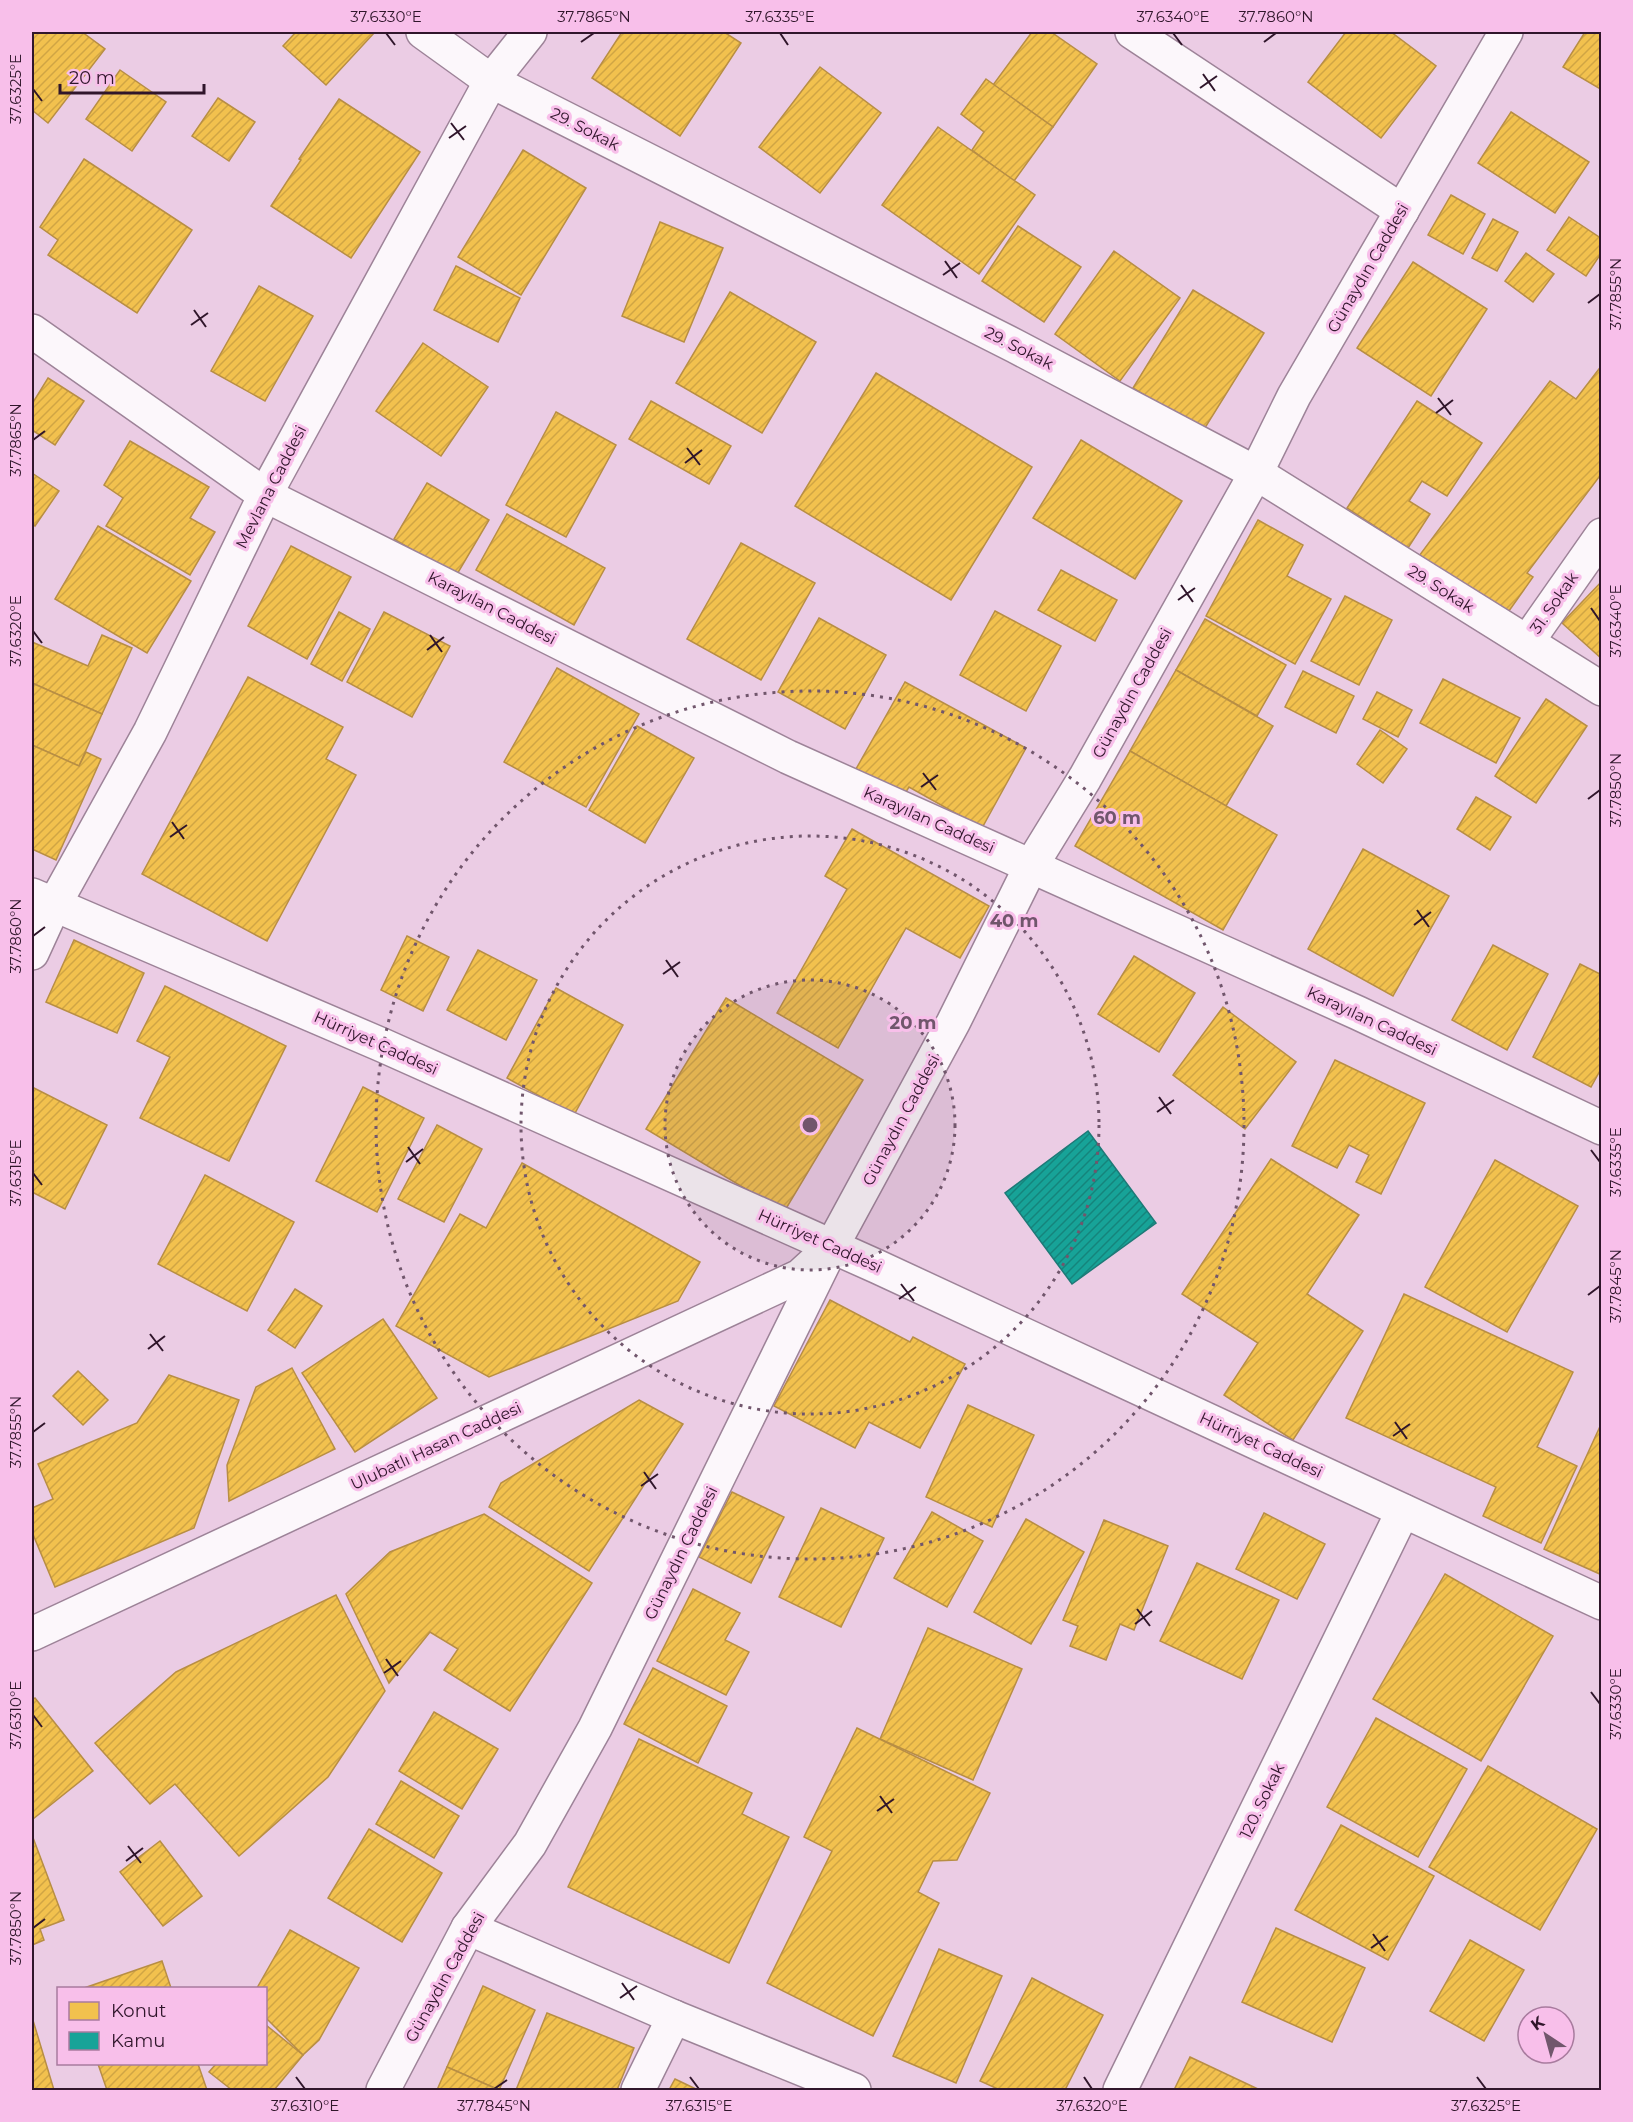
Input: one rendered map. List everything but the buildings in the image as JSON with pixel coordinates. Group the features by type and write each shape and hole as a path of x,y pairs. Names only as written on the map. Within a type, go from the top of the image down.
{"street":[{"name":"29. Sokak","path":"423,32 491,81 1004,340 1256,473 1602,689"},
{"name":"Mevlana Caddesi","path":"32,953 43,900 150,732 265,495 491,81 530,32"},
{"path":"1132,32 1402,211"},
{"name":"Günaydın Caddesi","path":"383,2091 468,1928 530,1844 595,1728 832,1246 953,1023 1031,866 1085,778 1256,473 1294,396 1506,32"},
{"name":"Karayılan Caddesi","path":"32,331 265,495 788,757 1358,1013 1602,1128"},
{"name":"31. Sokak","path":"1527,642 1602,535"},
{"name":"Hürriyet Caddesi","path":"43,900 382,1045 832,1246 1602,1603"},
{"name":"Ulubatlı Hasan Caddesi","path":"32,1634 800,1276 832,1246"},
{"name":"120. Sokak","path":"1120,2091 1403,1511"},
{"path":"468,1928 674,2017 854,2091"},
{"path":"638,2091 674,2017"}]}
